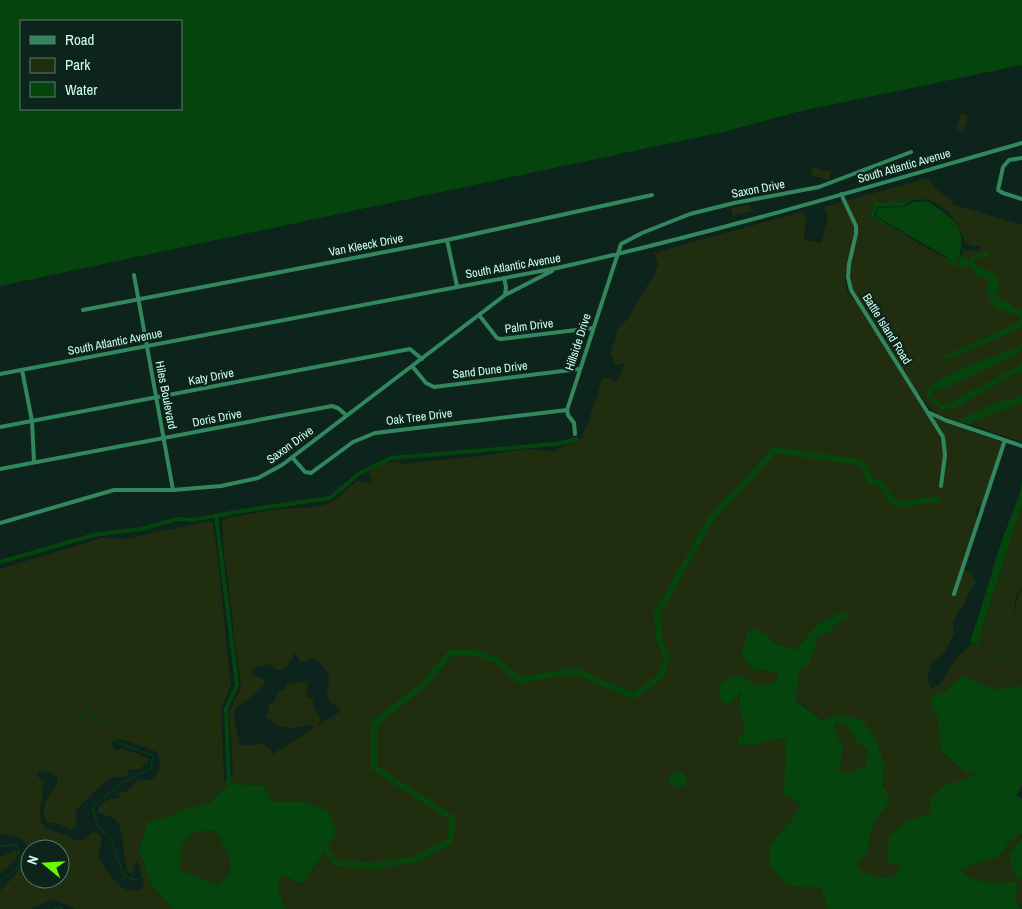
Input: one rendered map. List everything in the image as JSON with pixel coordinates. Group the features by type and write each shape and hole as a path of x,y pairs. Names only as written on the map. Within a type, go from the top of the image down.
{"street":[{"name":"South Atlantic Avenue","path":"0,374 557,268 616,255 686,238 1022,143"},
{"name":"Saxon Drive","path":"616,255 621,244 690,214 749,200 819,187 911,152"},
{"path":"1022,158 1009,160 1003,167 998,190 1022,199"},
{"name":"Battle Island Road","path":"840,194 856,226 849,264 848,277 851,290 940,431 945,443 941,486"},
{"name":"Van Kleeck Drive","path":"82,310 447,240 652,195"},
{"path":"447,240 457,286"},
{"name":"Hillside Drive","path":"567,410 616,255"},
{"name":"Saxon Drive","path":"0,523 114,490 173,490 221,486 250,481 282,465 505,295 557,268"},
{"name":"Hiles Boulevard","path":"134,275 173,490"},
{"path":"504,278 505,295"},
{"name":"Palm Drive","path":"479,315 496,338 501,339 593,328"},
{"name":"Katy Drive","path":"0,427 410,349 422,359"},
{"name":"Sand Dune Drive","path":"412,366 426,383 434,386 580,369"},
{"path":"22,370 32,421 34,462"},
{"name":"Doris Drive","path":"0,469 332,406 338,408 346,415"},
{"path":"567,410 574,423 575,434"},
{"name":"Oak Tree Drive","path":"292,457 305,472 311,473 353,442 375,433 567,410"},
{"path":"929,413 1022,446"},
{"path":"954,594 1005,440"}],"green space":[{"path":"961,113 968,116 963,132 956,129"},
{"path":"898,161 900,169 881,174 879,166"},
{"path":"813,167 831,172 829,180 811,175"},
{"path":"874,168 877,175 860,181 858,174"},
{"path":"928,178 937,190 951,200 954,205 1022,225 1022,442 972,425 973,421 963,418 956,421 939,415 929,407 913,386 852,291 850,261 845,276 847,292 854,299 932,417 1001,442 1002,445 982,507 978,507 975,512 978,520 962,569 972,573 976,583 970,590 953,622 954,633 945,652 931,663 927,680 931,688 939,685 957,657 975,641 978,641 1022,506 1022,588 1016,594 1013,617 1017,599 1022,590 1022,693 1004,700 960,678 931,705 938,718 941,748 945,755 960,768 978,773 931,813 908,821 900,865 894,877 881,880 856,871 858,860 869,851 872,826 880,815 884,794 883,762 840,715 822,720 796,699 799,669 816,646 817,635 830,632 837,623 844,619 817,625 799,649 796,650 775,644 767,634 755,630 749,665 763,671 779,670 777,680 759,687 739,687 740,707 745,725 765,742 786,738 820,887 828,909 286,909 278,890 281,874 301,884 313,869 306,802 272,802 264,785 230,784 209,803 181,810 168,817 148,823 139,849 151,885 174,909 75,909 52,900 31,909 0,909 0,891 20,868 20,889 70,889 70,839 20,840 0,834 0,569 101,538 126,539 209,521 213,522 231,686 221,709 224,780 232,776 233,771 229,712 240,690 241,682 224,555 222,521 227,518 261,512 328,504 358,481 371,483 372,480 369,473 375,467 387,463 399,461 400,464 534,449 555,452 586,435 581,436 588,423 603,377 617,381 625,363 615,365 611,353 618,328 628,319 655,273 658,265 654,253 804,211 806,219 804,240 821,243 828,219 824,207","holes":["911,198 931,201 946,210 957,225 965,243 980,246 982,249 975,251 963,249 963,256 945,258 871,216 875,201 893,203 903,202","295,653 301,662 312,658 328,672 327,693 330,702 335,704 341,711 316,727 321,720 313,704 313,699 305,696 308,681 286,684 285,689 278,692 274,703 268,704 269,711 265,717 276,724 286,727 291,728 308,724 315,728 271,755 271,749 260,743 240,745 234,719 234,709 266,682 261,678 255,677 251,673 252,669 269,664 276,670 284,669","117,739 157,752 160,764 159,769 152,779 136,781 130,789 120,793 119,798 103,803 97,812 111,817 118,823 127,871 133,874 134,864 138,861 144,884 140,890 123,888 107,871 98,857 102,840 99,834 92,832 85,840 73,840 66,835 47,829 41,822 40,810 43,786 46,782 41,781 38,771 50,772 57,777 58,783 45,804 45,819 48,822 60,824 70,830 77,825 76,810 108,779 128,776 128,770 141,769 150,759 122,748 116,751 112,746 112,742"]},
{"path":"750,204 752,211 733,216 731,208"},
{"path":"835,723 845,723 857,742 867,749 866,765 850,773 839,773 844,747 836,735"},
{"path":"215,831 227,852 231,869 219,885 179,870 182,845 194,832"},
{"path":"1020,832 1022,838 1015,877 1022,879 1022,908 1015,902 1018,886 1014,881 986,882 960,870 980,862 998,858"},
{"path":"16,850 18,853 15,860 0,873 0,858"}],"water":[{"path":"0,0 1022,0 1022,65 801,111 723,132 0,286"},
{"path":"911,198 925,199 912,200 903,206 878,207 874,216 916,241 870,216 875,201 883,203 906,202"},
{"path":"927,201 952,219 957,226 961,241 957,263 876,216 878,208 904,207 913,202"},
{"path":"989,252 988,257 977,257 974,260 975,264 997,275 999,289 995,296 1010,303 1014,309 1022,308 1022,327 949,359 944,359 942,357 1020,322 1021,316 1000,309 991,302 988,296 989,281 976,275 970,266 964,268 945,262 945,258 958,264 962,254 970,262 972,257 977,254"},
{"path":"1022,345 1020,352 1014,356 944,388 931,391 932,396 943,406 1019,366 1022,362 1022,372 1013,375 954,408 942,410 933,403 926,393 931,386 954,372"},
{"path":"1022,395 1022,403 973,421 972,425 956,421 1001,401 1010,400"},
{"path":"1022,479 1022,506 978,644 970,643 1002,540 1020,493"},
{"path":"839,613 850,615 837,623 830,632 817,635 816,646 808,665 799,669 796,701 822,720 840,715 862,720 874,735 884,762 883,785 890,800 872,826 868,853 858,860 857,869 878,878 894,877 900,866 888,863 889,836 907,821 931,813 930,799 946,785 966,779 976,773 965,772 941,751 938,718 930,704 932,696 943,693 960,678 966,677 995,690 1017,686 1022,687 1022,785 1017,796 1022,799 1022,835 1020,833 1008,844 998,858 980,862 960,870 973,878 986,882 1014,881 1018,886 1015,902 1022,909 828,909 820,887 788,886 769,866 769,845 790,822 801,804 784,795 786,739 777,739 755,745 739,745 738,739 745,730 740,707 740,692 729,706 720,700 719,686 728,679 743,675 751,683 759,685 777,680 778,670 772,672 752,669 742,654 747,633 756,629 767,634 775,644 796,650 818,624","holes":["835,723 845,723 857,742 867,749 866,765 850,773 839,773 844,746 836,735"]},
{"path":"680,771 687,777 684,786 678,788 670,784 668,777"},
{"path":"230,784 264,785 272,802 306,802 329,812 337,833 302,884 281,874 278,890 286,909 174,909 151,885 139,849 148,822 168,817 181,810 209,803","holes":["215,831 227,852 231,869 219,885 179,870 182,845 194,832"]},
{"path":"1022,838 1022,879 1015,877 1009,855"}],"waterway":[{"path":"0,562 94,535 141,529 177,519 192,520 330,498 360,473 391,458 556,444 577,439"},
{"path":"321,843 336,863 375,866 416,859 450,841 453,819 374,767 374,723 421,687 450,653 476,653 498,661 519,680 575,671 634,696 661,676 667,657 659,639 657,614 710,520 775,450 859,462 865,466 870,481 880,483 892,501 902,504 938,499"},
{"path":"216,516 237,685 226,709 229,785"},
{"path":"960,678 968,663 1022,659"},
{"path":"78,710 81,715 79,723 85,723 85,708 92,708 95,719 106,722 107,727 101,732 107,738 153,756 151,768 120,784 92,807 98,825 112,842 124,876 135,880 147,874"},
{"path":"0,846 17,845 22,863 0,882"},
{"path":"53,909 59,907 62,909"}]}
